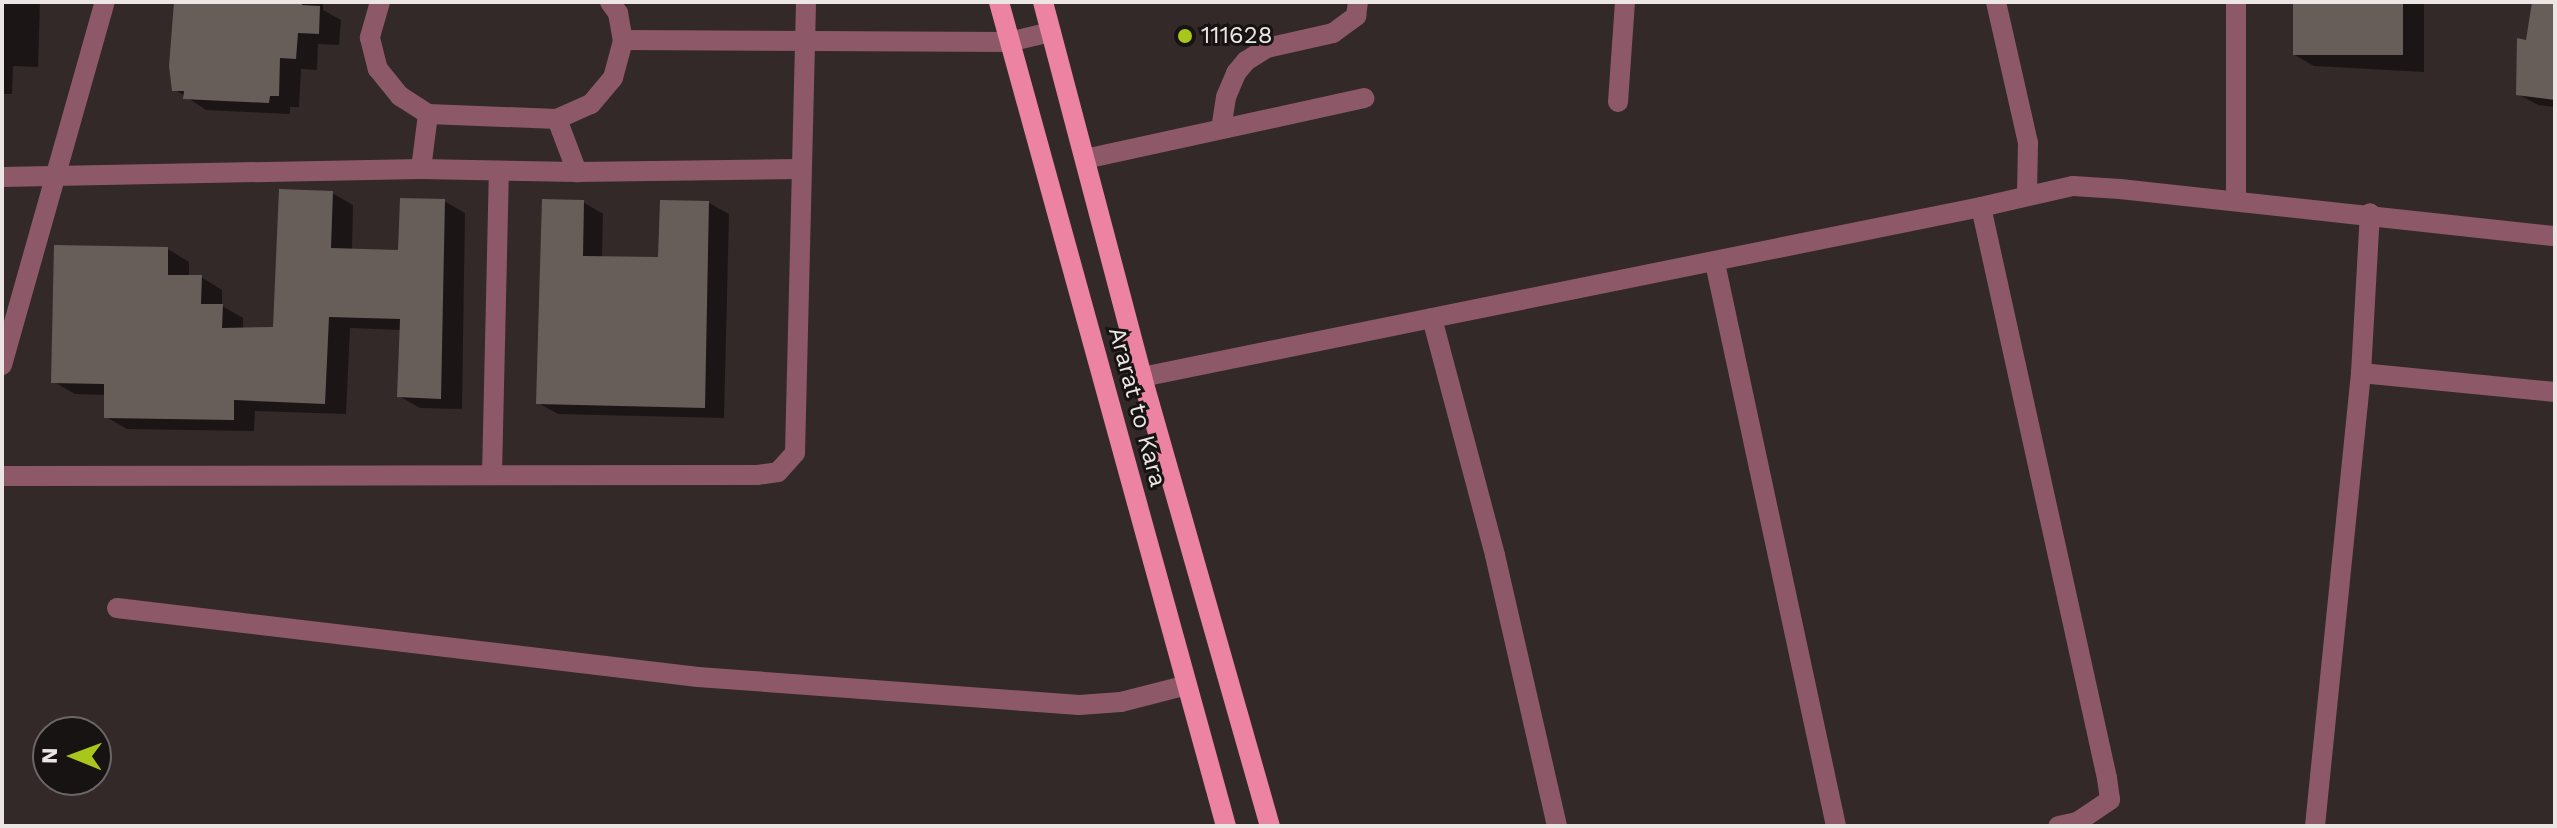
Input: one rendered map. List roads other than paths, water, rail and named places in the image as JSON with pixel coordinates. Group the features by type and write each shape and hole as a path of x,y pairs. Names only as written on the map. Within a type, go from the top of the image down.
{"main road":[{"name":"Ararat to Kara","path":"999,2 1226,826"},
{"name":"Ararat to Kara","path":"1043,2 1142,377 1270,826"}],"street":[{"path":"2,365 105,2"},
{"path":"380,2 370,38 378,69 400,96 428,114 557,119 591,104 613,78 623,40 618,13 610,2"},
{"path":"2,476 757,475 778,472 795,453 806,2"},
{"path":"1221,129 1226,97 1236,73 1246,61 1267,48 1333,33 1356,16 1358,2"},
{"path":"1618,102 1625,2"},
{"path":"1996,2 2028,143 2027,195"},
{"path":"2236,2 2236,200"},
{"path":"623,40 1009,42 1051,32"},
{"path":"1085,159 1364,98"},
{"path":"421,169 428,114"},
{"path":"557,119 577,172"},
{"path":"2,177 421,169 499,172 800,169"},
{"path":"492,475 499,172"},
{"path":"1142,377 1715,263 2073,186 2370,213 2555,236"},
{"path":"1981,207 2110,800 2077,822 2058,826"},
{"path":"2315,826 2361,373 2370,213"},
{"path":"1715,263 1836,826"},
{"path":"1432,318 1495,555 1557,826"},
{"path":"2361,373 2555,392"},
{"path":"117,608 698,677 1048,703 1121,702 1187,685"}],"place":[{"name":"111628","path":"1185,36"}]}
